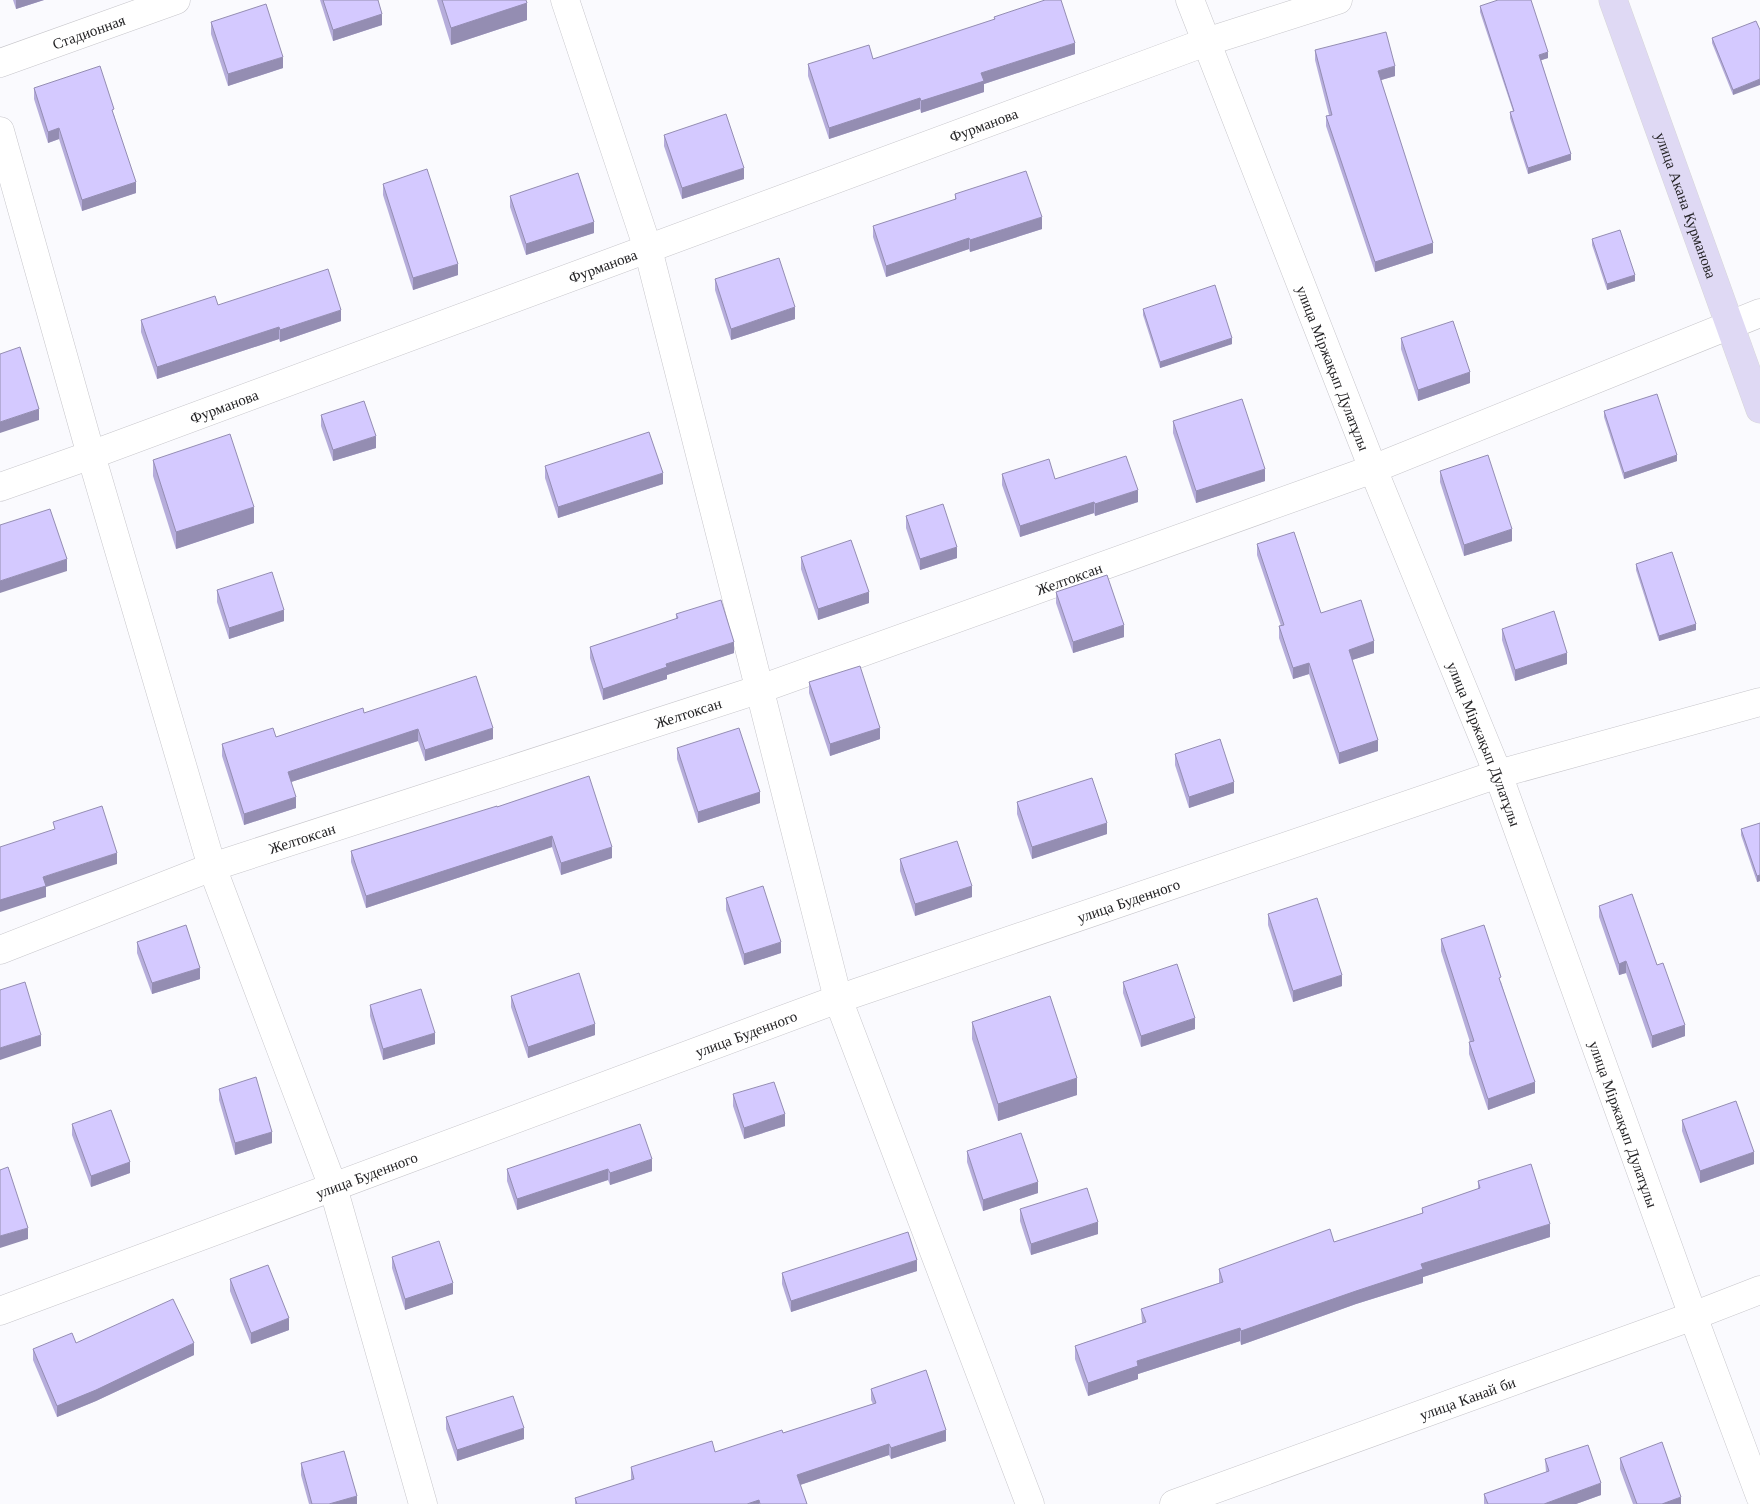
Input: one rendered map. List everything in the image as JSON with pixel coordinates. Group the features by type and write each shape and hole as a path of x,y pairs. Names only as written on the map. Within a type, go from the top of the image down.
{"main road":[{"name":"улица Акана Курманова","path":"1613,0 1760,409"}],"street":[{"name":"Стадионная","path":"0,63 176,0"},
{"path":"565,0 648,249 838,999 1030,1504"},
{"name":"улица Міржақып Дулатұлы","path":"1190,0 1373,469 1498,774 1693,1316 1760,1496"},
{"name":"Фурманова","path":"0,487 91,456 1206,42 1338,0"},
{"path":"0,131 91,456 212,867 333,1186 423,1504"},
{"name":"Желтоксан","path":"0,950 212,867 760,689 1373,469 1760,313"},
{"name":"улица Буденного","path":"0,1311 838,999 1498,774 1760,702"},
{"name":"улица Канай би","path":"1174,1504 1760,1290"}],"building":[{"path":"323,0 378,0 382,14 333,30"},
{"path":"442,0 526,0 527,3 451,28"},
{"path":"1045,0 1061,0 1075,43 981,73 984,81 921,101 920,98 829,128 808,64 869,45 873,59 995,19 994,17"},
{"path":"1498,0 1531,0 1548,52 1539,55 1571,154 1528,168 1510,112 1514,111 1480,6"},
{"path":"266,4 283,57 228,74 211,22"},
{"path":"1756,21 1760,30 1760,79 1733,90 1712,38"},
{"path":"1386,32 1395,66 1378,71 1433,243 1375,262 1326,116 1332,115 1315,50"},
{"path":"100,66 114,109 112,110 136,182 82,200 59,128 48,132 34,88"},
{"path":"726,114 744,168 682,188 664,135"},
{"path":"427,169 458,264 413,278 383,184"},
{"path":"1026,171 1042,217 970,240 969,238 886,266 873,226 956,199 955,194"},
{"path":"578,173 594,222 526,244 510,196"},
{"path":"1620,230 1635,275 1607,284 1592,239"},
{"path":"779,258 795,307 731,329 715,279"},
{"path":"328,269 341,310 280,330 279,327 157,367 141,320 215,296 218,305"},
{"path":"1215,285 1232,338 1160,362 1143,309"},
{"path":"1453,321 1470,372 1418,390 1401,338"},
{"path":"20,347 39,409 0,422 0,354"},
{"path":"1657,394 1677,455 1624,473 1604,411"},
{"path":"1242,399 1265,469 1196,491 1173,421"},
{"path":"364,401 376,436 333,450 321,415"},
{"path":"649,432 663,473 558,507 545,466"},
{"path":"230,434 254,507 176,532 153,460"},
{"path":"1488,455 1512,529 1464,545 1440,471"},
{"path":"1126,456 1138,490 1020,526 1002,474 1049,459 1055,479"},
{"path":"943,504 957,547 920,559 906,516"},
{"path":"50,509 67,559 0,581 0,525"},
{"path":"1294,532 1321,613 1361,600 1374,641 1349,650 1378,740 1339,753 1309,663 1293,668 1279,626 1284,625 1257,544"},
{"path":"851,540 869,592 818,609 801,557"},
{"path":"1672,552 1696,624 1659,636 1636,564"},
{"path":"272,572 284,610 229,628 217,590"},
{"path":"1107,575 1124,625 1073,642 1056,592"},
{"path":"721,600 734,642 666,664 667,667 603,689 590,647 678,618 676,614"},
{"path":"1554,611 1567,653 1515,670 1502,629"},
{"path":"860,666 880,728 830,744 809,682"},
{"path":"476,676 493,728 425,750 418,729 288,772 296,797 244,814 222,744 273,728 276,737 363,708 364,713"},
{"path":"739,728 760,792 698,812 677,748"},
{"path":"1220,739 1234,782 1189,797 1175,754"},
{"path":"589,776 612,847 561,863 552,836 366,896 351,851 497,807"},
{"path":"1092,778 1107,823 1032,847 1017,802"},
{"path":"102,806 117,853 43,877 46,886 0,900 0,847 55,829 53,822"},
{"path":"1760,823 1760,875 1757,876 1741,829"},
{"path":"957,841 972,886 915,904 900,859"},
{"path":"763,886 781,942 744,954 726,898"},
{"path":"1632,894 1657,965 1663,963 1685,1025 1652,1036 1626,961 1619,964 1599,906"},
{"path":"1317,898 1342,975 1293,991 1268,914"},
{"path":"186,925 200,968 152,983 137,942"},
{"path":"1484,925 1501,977 1499,978 1535,1082 1488,1099 1469,1042 1474,1041 1441,939"},
{"path":"1177,964 1195,1018 1141,1036 1123,982"},
{"path":"579,973 595,1024 528,1047 511,996"},
{"path":"25,982 41,1035 0,1048 0,990"},
{"path":"421,989 435,1033 383,1049 370,1005"},
{"path":"1050,996 1077,1078 998,1104 972,1022"},
{"path":"256,1077 272,1132 235,1143 219,1089"},
{"path":"774,1082 785,1114 744,1128 733,1094"},
{"path":"1736,1101 1754,1152 1700,1171 1682,1120"},
{"path":"111,1110 130,1162 91,1176 72,1124"},
{"path":"640,1124 652,1159 610,1173 608,1169 517,1199 507,1169"},
{"path":"1021,1133 1038,1182 983,1200 967,1151"},
{"path":"1531,1164 1550,1224 1421,1264 1423,1269 1241,1331 1240,1328 1137,1361 1138,1366 1088,1383 1075,1346 1146,1322 1141,1309 1223,1282 1219,1269 1330,1229 1334,1242 1423,1213 1422,1208 1480,1188 1478,1181"},
{"path":"8,1167 28,1228 0,1236 0,1170"},
{"path":"1087,1188 1098,1222 1031,1244 1020,1209"},
{"path":"908,1232 917,1260 791,1301 782,1273"},
{"path":"439,1241 453,1283 405,1299 392,1257"},
{"path":"268,1265 289,1318 251,1333 230,1279"},
{"path":"173,1299 194,1343 96,1390 57,1406 33,1349 72,1333 76,1343"},
{"path":"926,1370 946,1430 891,1448 889,1444 797,1475 807,1504 760,1504 759,1500 747,1504 577,1504 575,1498 634,1479 631,1467 712,1441 715,1452 782,1430 783,1433 876,1403 871,1389"},
{"path":"513,1396 524,1428 457,1450 446,1417"},
{"path":"1662,1442 1681,1497 1662,1504 1637,1504 1620,1458"},
{"path":"1588,1445 1601,1483 1544,1504 1488,1504 1484,1494 1549,1471 1545,1459"},
{"path":"344,1451 357,1496 329,1504 312,1504 301,1463"}]}
